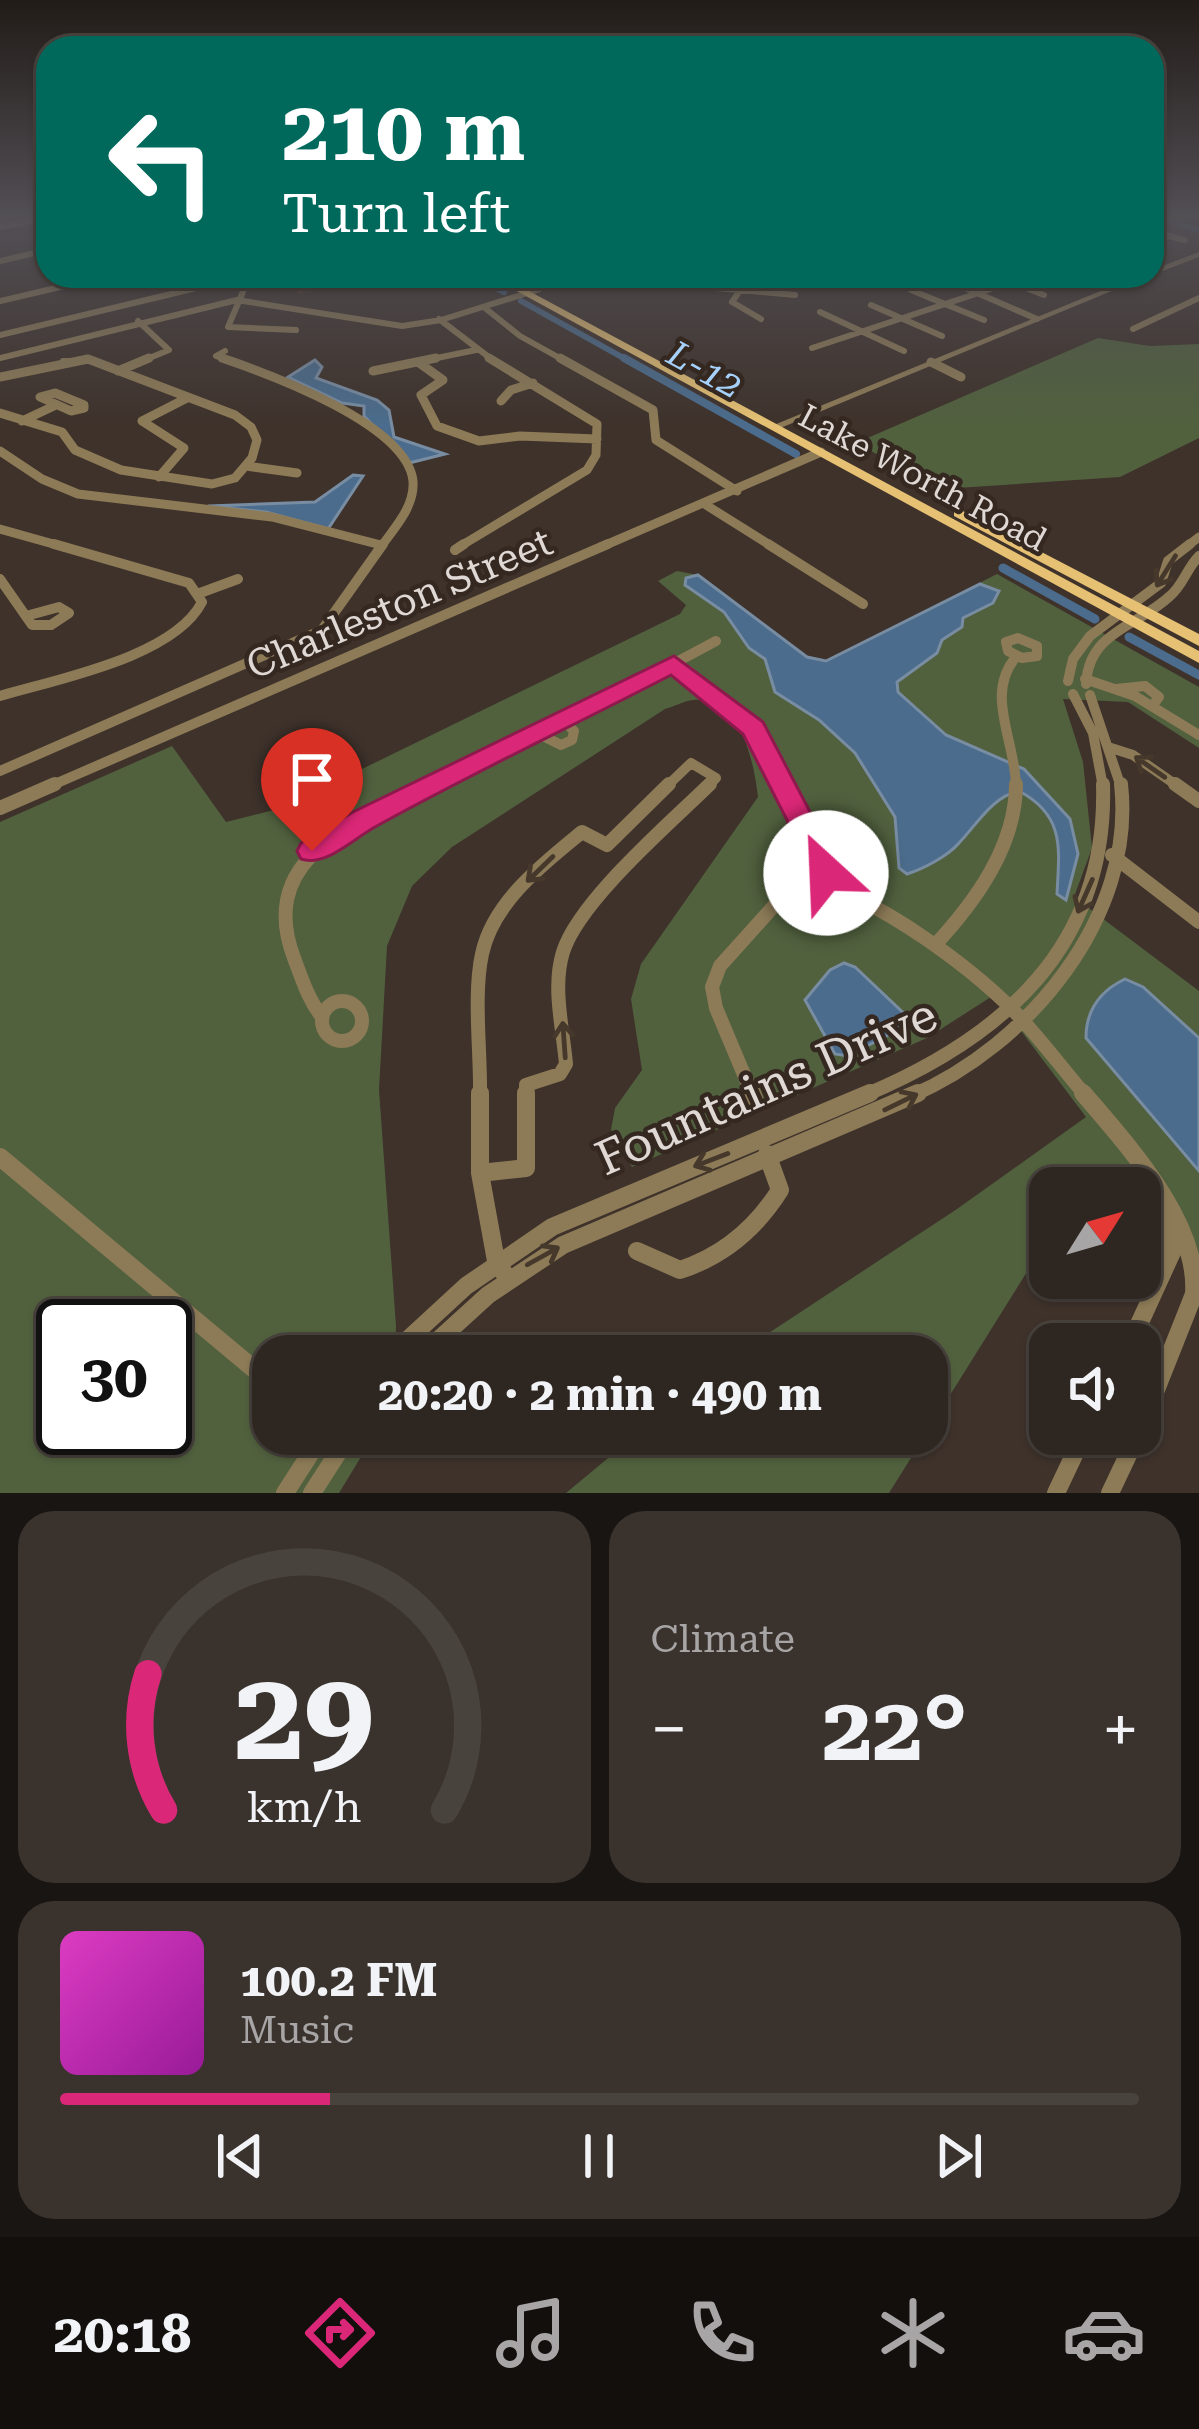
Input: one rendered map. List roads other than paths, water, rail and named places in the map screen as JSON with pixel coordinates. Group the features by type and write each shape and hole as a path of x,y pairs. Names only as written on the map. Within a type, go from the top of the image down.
{"main road":[{"name":"Lake Worth Road","path":"530,288 658,364 1132,613 1199,658"},
{"name":"Lake Worth Road","path":"531,288 690,370 820,452 1132,613 1199,640"},
{"path":"658,364 690,370"}],"street":[{"path":"0,301 56,288"},
{"path":"0,335 193,288"},
{"path":"242,288 243,298 227,323 230,328 296,330"},
{"path":"439,318 513,288"},
{"path":"0,356 243,298 381,326 484,308 516,288"},
{"path":"718,288 795,295"},
{"path":"966,288 1040,317"},
{"path":"969,288 977,293"},
{"path":"812,348 991,288"},
{"path":"1023,288 1044,296"},
{"path":"781,425 1113,288"},
{"path":"742,290 732,296 732,302 761,319"},
{"path":"910,290 984,320"},
{"path":"1133,329 1199,298"},
{"path":"871,305 942,336"},
{"path":"117,372 170,350 122,306"},
{"path":"484,308 520,336 653,410 656,440 737,491"},
{"path":"820,312 904,351"},
{"path":"439,318 476,350 597,424 596,455 587,470 455,550"},
{"path":"373,371 476,350"},
{"path":"0,771 308,639 330,623 412,498 413,476 370,424 293,382 215,356"},
{"path":"0,377 82,358 235,415 251,427 257,440 246,466 227,482 159,477 129,473 88,457 71,446 62,432 0,413"},
{"path":"418,362 443,380 421,395 437,426 478,441 514,436 597,439"},
{"path":"931,362 961,377"},
{"path":"501,401 533,382"},
{"path":"159,477 184,448 142,422 187,398"},
{"path":"22,421 56,405"},
{"path":"0,451 42,479 89,497 272,517 381,545"},
{"name":"Charleston Street","path":"0,808 820,452"},
{"path":"246,466 297,473"},
{"path":"706,505 862,604"},
{"path":"1,530 178,580 200,593"},
{"path":"1199,537 1168,562 1162,583 1085,653 1081,687 1116,689 1153,705 1199,735"},
{"path":"1132,613 1177,591 1188,565 1199,556"},
{"path":"0,579 26,616"},
{"path":"200,593 238,579"},
{"path":"0,696 175,637 201,613 200,593"},
{"path":"322,1017 310,1001 285,935 283,905 291,877 312,851 332,836 716,641"},
{"path":"935,945 964,914 1008,838 1016,796 1016,756 998,692 1001,674 1016,657"},
{"path":"674,664 754,729 802,820 811,877"},
{"name":"Fountains Drive","path":"413,1335 496,1261 552,1227 921,1092 970,1066 1073,963 1110,885 1108,853 1122,791 1081,687"},
{"path":"1104,746 1133,755 1199,801"},
{"path":"480,1173 526,1168 526,1084 560,1074 566,1064 560,972 564,949 634,861 716,778 691,763 607,845 583,832 500,908 493,922 482,956 480,1173 496,1261 508,1279"},
{"path":"805,839 796,859 811,877 882,908 935,945 1018,1016 1146,1168 1196,1270 1194,1292 1161,1376"},
{"path":"1108,853 1199,922"},
{"path":"754,1099 716,1008 712,987 720,966 781,898 811,877"},
{"path":"637,1251 680,1270 722,1248 761,1218 780,1190 766,1151"},
{"name":"Fountains Drive","path":"445,1335 508,1279 562,1245 766,1151"},
{"path":"0,1156 252,1367"},
{"path":"1140,1323 1173,1250 1163,1207"},
{"path":"1163,1276 1181,1279 1194,1292"},
{"path":"285,1493 309,1455"},
{"path":"313,1493 334,1455"},
{"path":"1063,1490 1076,1455"},
{"path":"1110,1493 1128,1455"}],"water":[{"path":"315,360 322,367 316,378 377,400 389,410 394,437 445,454 409,463 364,416 364,406 342,403 288,377"},
{"path":"353,475 363,476 328,529 266,512 208,506 315,502"},
{"path":"698,575 807,657 826,661 980,584 999,591 993,603 963,618 962,627 942,640 937,653 897,682 898,692 946,735 1024,769 1070,819 1078,854 1066,900 1057,894 1058,849 1052,823 1045,811 1019,791 993,805 942,857 907,874 899,868 895,817 855,753 819,720 775,692 765,659 749,648 724,612 685,585 686,578"},
{"path":"844,963 855,967 913,1022 848,1056 835,1054 805,1000 830,970"},
{"path":"1125,979 1143,987 1199,1038 1199,1171 1086,1038 1096,1002"}],"waterway":[{"name":"L-12","path":"497,288 504,292"},
{"name":"L-12","path":"521,301 629,361"},
{"name":"L-12","path":"624,358 796,454"},
{"name":"L-12","path":"1003,568 1095,619"},
{"name":"L-12","path":"1129,637 1199,675"}]}
